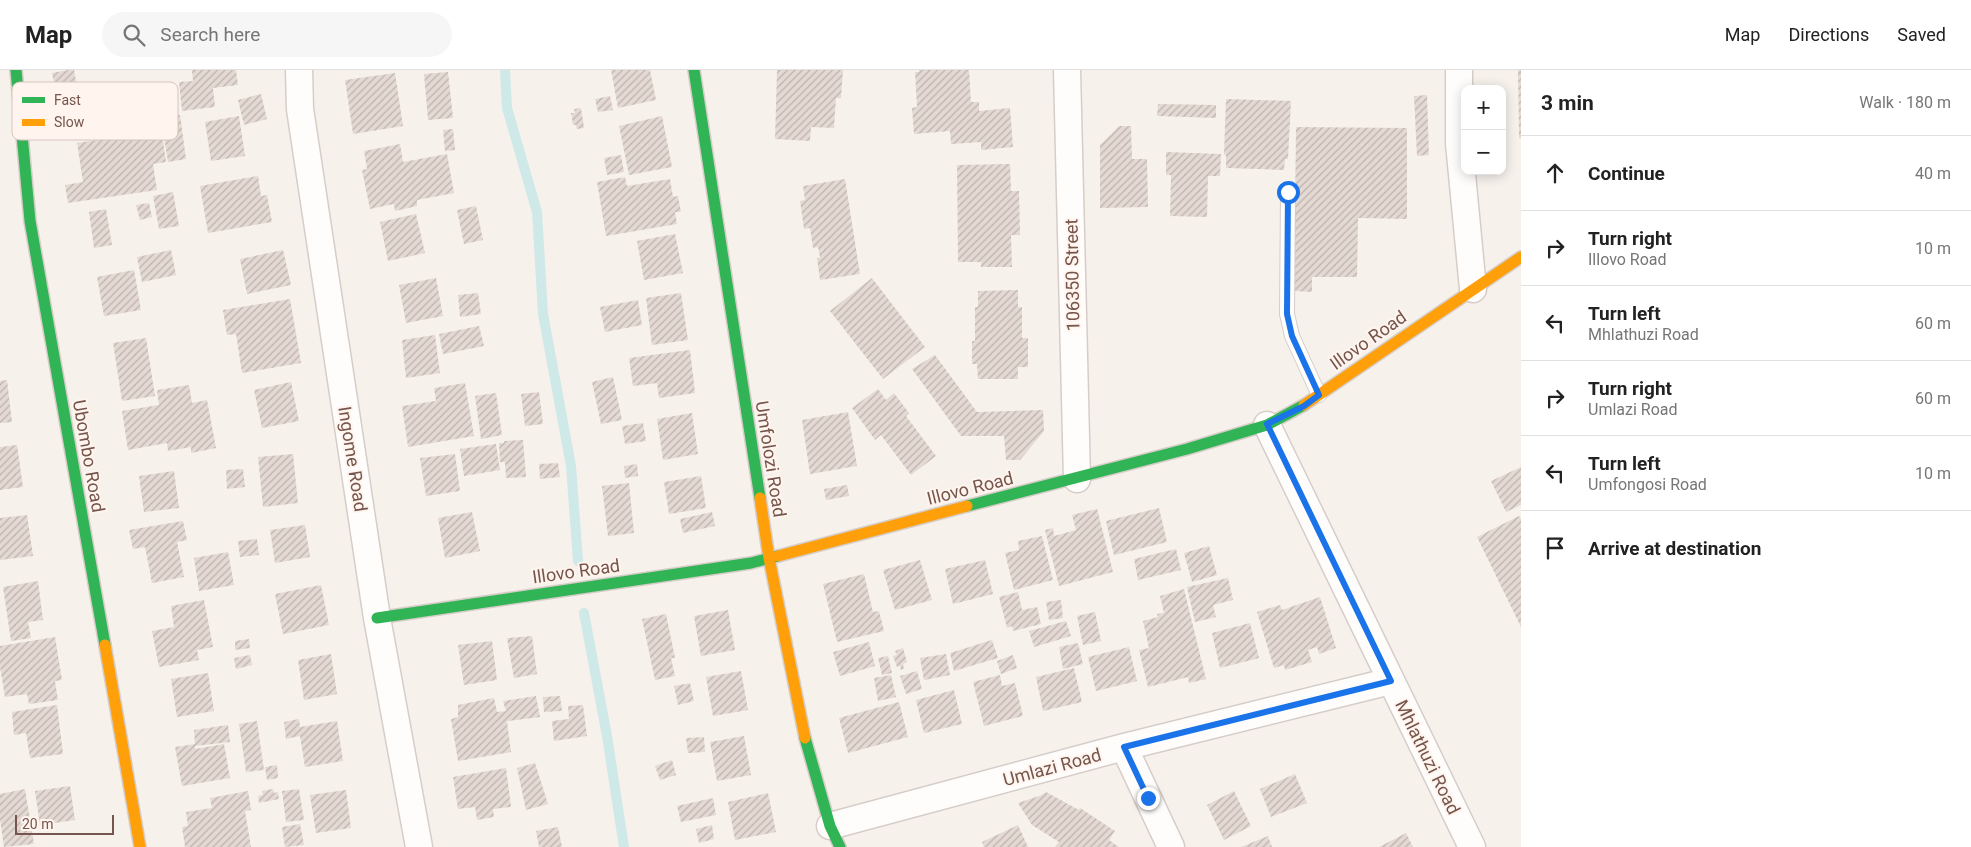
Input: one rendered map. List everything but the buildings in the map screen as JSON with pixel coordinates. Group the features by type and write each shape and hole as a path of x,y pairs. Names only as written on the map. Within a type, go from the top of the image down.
{"street":[{"name":"Ingome Road","path":"299,70 302,119 377,618 419,847"},
{"name":"Umfolozi Road","path":"694,70 769,558 807,748 835,836"},
{"name":"106350 Street","path":"1066,70 1077,479"},
{"path":"1460,70 1459,143 1473,289"},
{"name":"Ubombo Road","path":"22,140 30,221 140,847"},
{"name":"Illovo Road","path":"377,618 751,563 1077,479 1187,449 1267,424 1304,406 1521,257"},
{"name":"Mhlathuzi Road","path":"1267,424 1472,847"},
{"name":"Umlazi Road","path":"835,836 1124,747 1391,681"},
{"path":"1124,747 1171,847"}],"lane":[{"path":"1288,192 1287,314 1292,336 1319,395"}],"waterway":[{"path":"505,70 507,108 537,212 543,314 571,466 578,561"},
{"path":"584,613 607,736 624,847"}],"traffic: fast":[{"path":"16,70 17,82"},
{"path":"694,70 760,498"},
{"path":"22,140 30,221 105,645"},
{"path":"967,506 1187,449 1267,425 1304,405"},
{"path":"377,618 751,563 778,556"},
{"path":"805,738 830,826 840,847"}],"traffic: slow":[{"path":"1304,405 1521,257"},
{"path":"760,498 769,558 805,738"},
{"path":"778,556 967,506"},
{"path":"105,645 140,847"}],"route":[{"path":"1148,798 1124,747 1391,681 1267,424 1304,406 1319,395 1292,336 1287,314 1288,192"}]}
